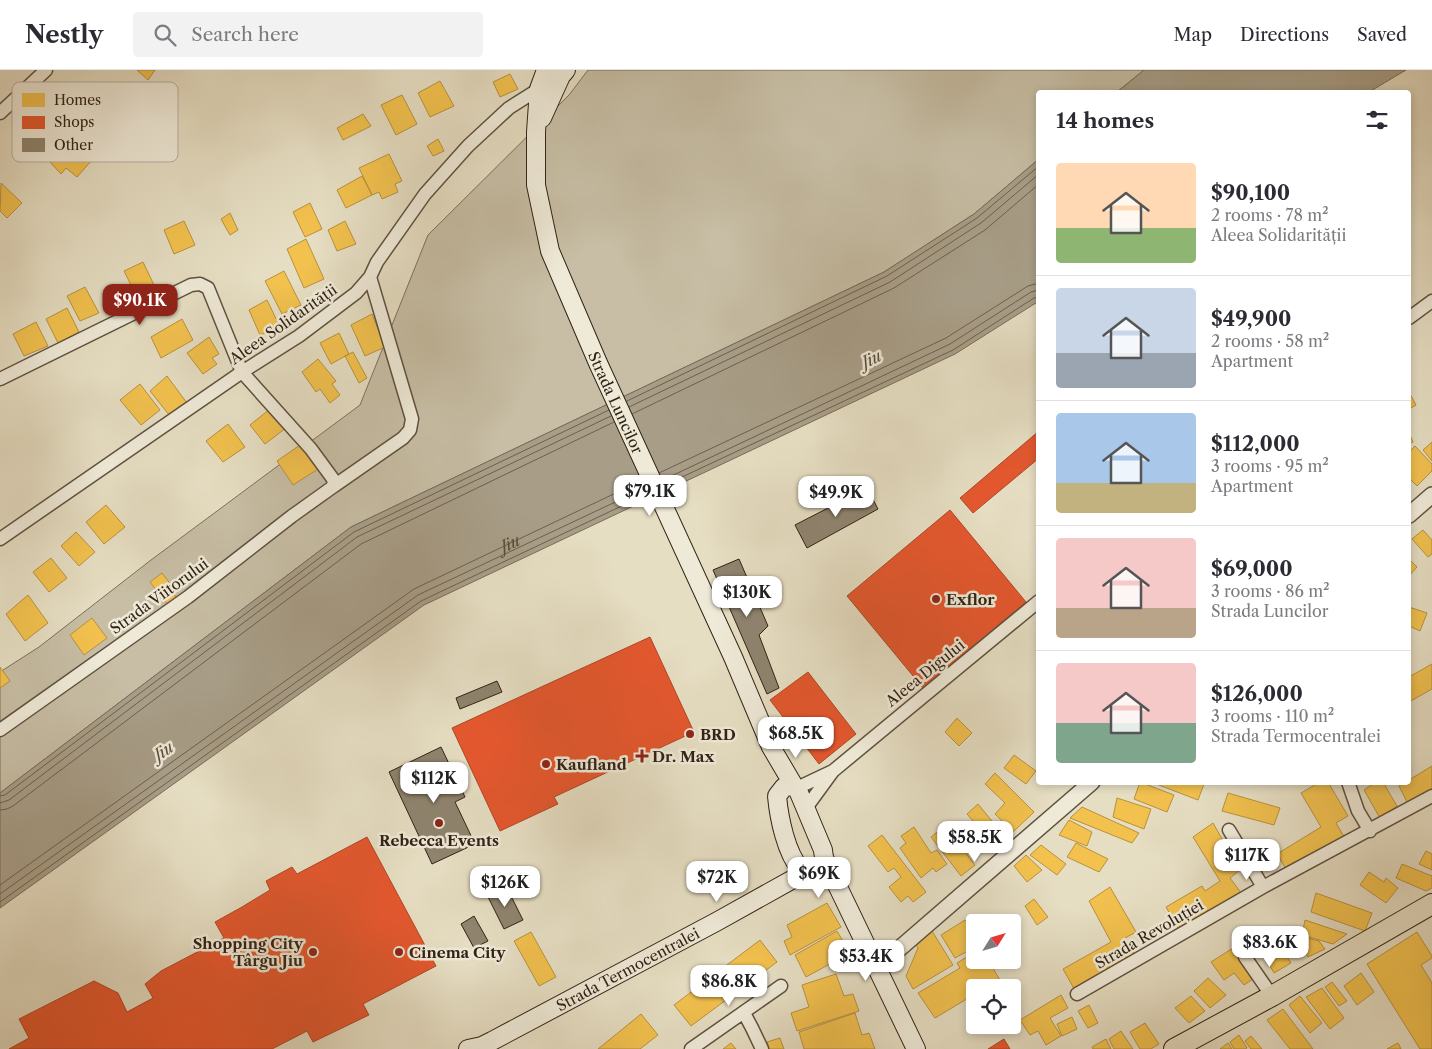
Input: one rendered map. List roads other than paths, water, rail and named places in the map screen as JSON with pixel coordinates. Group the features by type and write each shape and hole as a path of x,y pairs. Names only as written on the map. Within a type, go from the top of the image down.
{"main road":[{"name":"Strada Luncilor","path":"546,70 539,89 536,132 536,185 550,251 598,363 733,658 771,747 806,808 822,850 815,869 795,862 790,849 778,813 771,747"},
{"path":"536,132 550,97 566,70"},
{"path":"776,796 784,787 795,787"},
{"path":"772,891 788,865 790,849"},
{"path":"815,869 844,901 916,1049"},
{"name":"Strada Termocentralei","path":"476,1048 815,869"},
{"path":"1174,1049 1272,996 1432,904"}],"street":[{"path":"33,82 46,70"},
{"name":"Aleea Solidarității","path":"0,539 306,330 356,293 370,277 377,262 425,194 468,146 509,108 539,89"},
{"path":"0,113 12,102"},
{"name":"Strada Viitorului","path":"0,730 188,597 292,516 403,438 410,430 412,419 370,277"},
{"path":"0,379 191,285 200,284 208,288 242,372 311,449 333,479 334,486"},
{"path":"1411,317 1432,301"},
{"path":"1411,513 1432,495"},
{"name":"Aleea Digului","path":"806,808 833,771 1036,604"},
{"name":"Aleea Digului","path":"795,787 833,771"},
{"path":"877,968 1089,785"},
{"path":"1349,785 1358,811 1370,831"},
{"name":"Strada Revoluției","path":"1077,994 1263,887 1432,796"},
{"path":"1229,830 1263,887"},
{"path":"1245,956 1272,996"},
{"path":"691,1049 744,1014 781,986"},
{"path":"744,1014 762,1049"}],"water":[{"path":"1144,70 1406,70 1372,90 1119,90"},
{"name":"Jiu","path":"1036,162 1036,303 955,354 424,605 0,908 0,793 351,527 884,272 974,214"}],"place":[{"name":"Exflor","path":"936,599"},
{"name":"BRD","path":"690,734"},
{"name":"Dr. Max","path":"642,756"},
{"name":"Kaufland","path":"546,764"},
{"name":"Rebecca Events","path":"439,823"},
{"name":"Shopping City Târgu Jiu","path":"313,952"},
{"name":"Cinema City","path":"399,952"}]}
